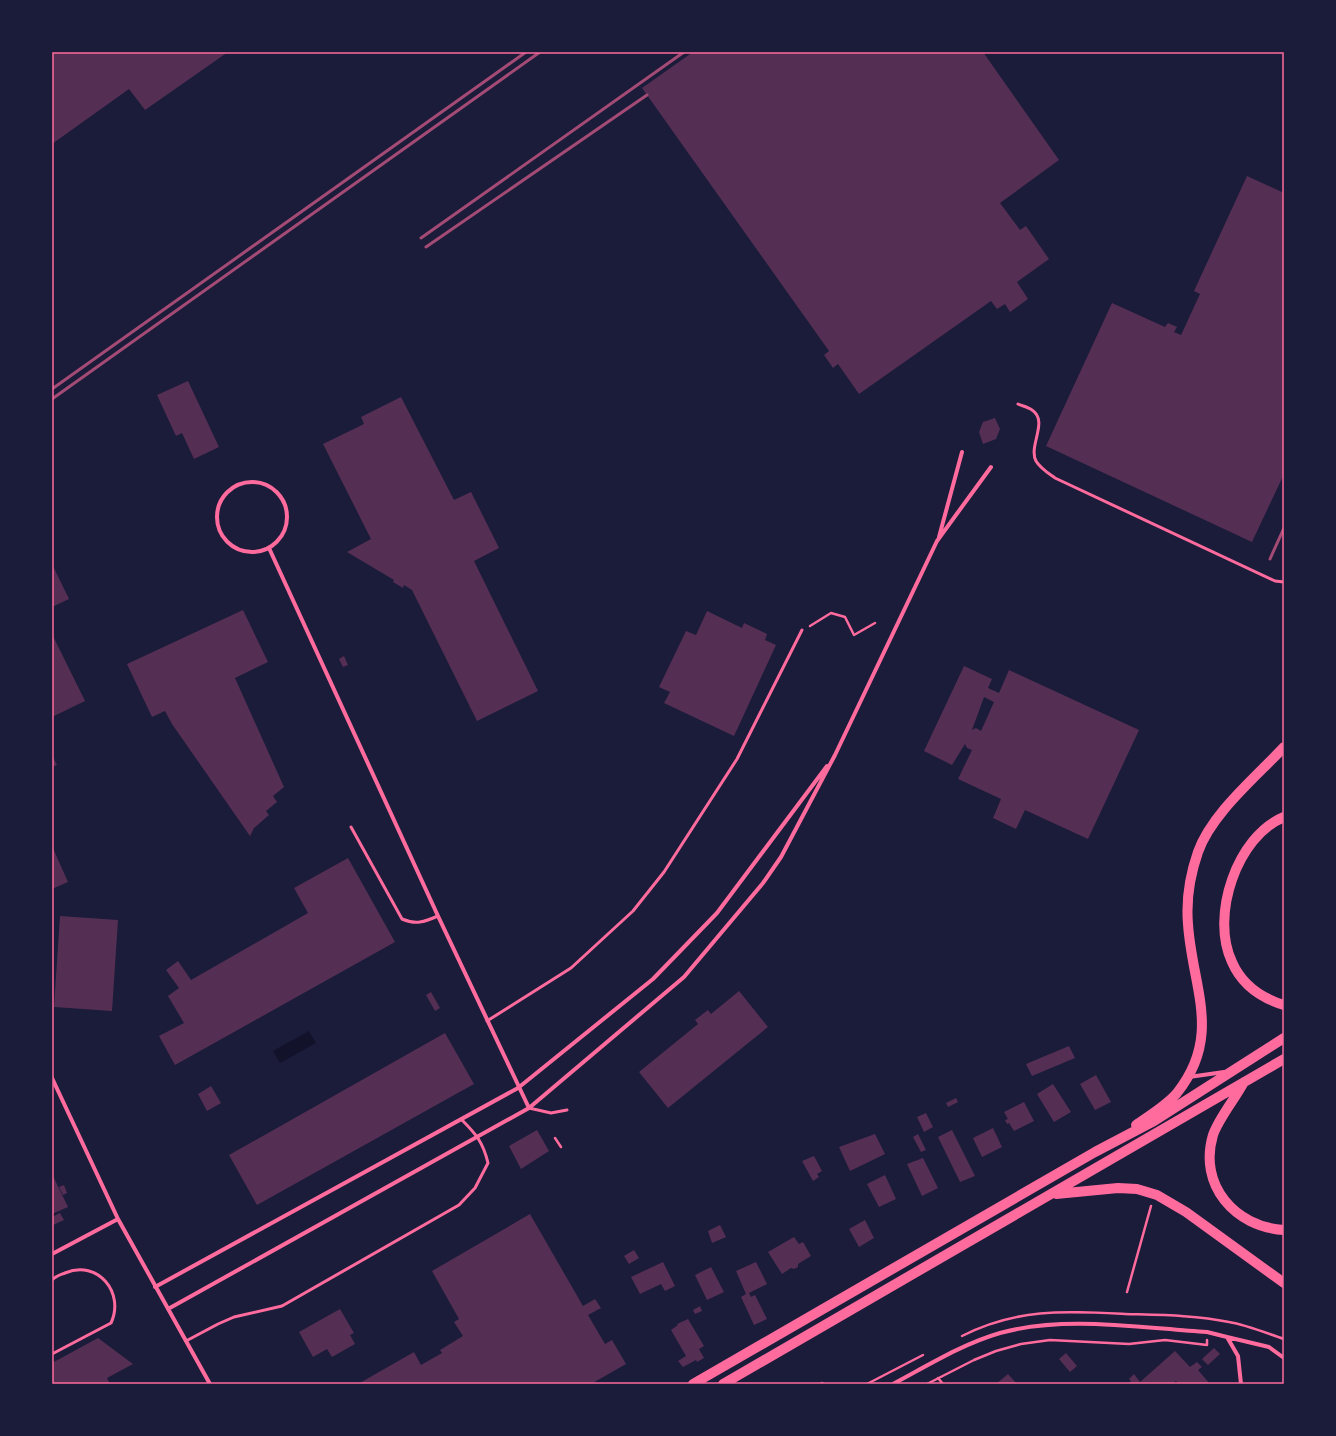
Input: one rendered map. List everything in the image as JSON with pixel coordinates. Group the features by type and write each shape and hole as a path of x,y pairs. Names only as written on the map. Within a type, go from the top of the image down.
{"main road":[{"path":"1096,1152 1162,1107 1176,1094 1188,1077 1200,1045 1203,1027 1201,1003 1191,952 1188,925 1188,896 1194,866 1207,833 1219,815 1284,747"},
{"path":"1284,817 1260,832 1241,857 1236,869 1228,901 1225,933 1227,949 1232,962 1245,984 1257,994 1271,1001 1284,1005"},
{"path":"694,1384 1096,1152 1154,1121 1284,1038"},
{"path":"723,1384 1284,1059"},
{"path":"1244,1082 1214,1134 1210,1150 1211,1170 1216,1186 1224,1201 1233,1211 1248,1221 1265,1228 1284,1230"},
{"path":"1052,1194 1118,1188 1137,1189 1157,1195 1186,1212 1284,1283"}],"street":[{"path":"938,541 962,452"},
{"path":"168,1309 529,1108 684,977 763,882 776,863 835,754 938,541 991,467"},
{"path":"247,482 259,482 271,487 280,495 286,506 287,518 285,530 279,540 269,548 250,552 240,550 230,545 218,528 216,515 219,503 226,493 235,486 247,482"},
{"path":"269,548 438,916 518,1088 529,1108"},
{"path":"155,1287 518,1088 653,979 717,913 835,754"},
{"path":"1188,1077 1233,1071"},
{"path":"52,1078 118,1219 210,1384"},
{"path":"52,1254 118,1219"},
{"path":"893,1384 972,1343 998,1333 1049,1323 1208,1332 1269,1347 1284,1358"},
{"path":"1227,1337 1238,1356 1241,1384"}],"lane":[{"path":"1018,404 1033,410 1038,416 1038,428 1034,449 1035,460 1055,478 1275,581 1284,582"},
{"path":"487,1021 571,968 634,911 664,872 738,759 802,630"},
{"path":"351,827 402,919 412,923 422,923 438,916"},
{"path":"529,1108 551,1112 567,1110"},
{"path":"186,1341 234,1317 282,1306 459,1205 475,1188 488,1163 485,1149 478,1136 461,1119"},
{"path":"52,1280 55,1277 69,1271 86,1268 98,1274 109,1286 116,1304 115,1314 111,1323 52,1354"}],"path":[{"path":"802,630 831,613 845,617 854,635 875,623"},
{"path":"555,1138 561,1147"},
{"path":"1127,1292 1152,1204 1145,1202"},
{"path":"927,1384 974,1360 996,1351 1021,1344 1050,1340 1129,1344 1165,1340 1207,1345 1208,1332"},
{"path":"938,1378 943,1384"}],"shaded area":[{"path":"309,1031 316,1043 280,1063 273,1051"}],"building":[{"path":"52,52 228,52 145,110 129,89 52,144"},
{"path":"693,52 983,52 1059,160 1000,203 1020,230 1026,226 1049,259 1017,282 1028,299 1010,312 1005,304 997,309 991,301 859,394 838,364 833,368 824,355 829,351 642,88"},
{"path":"1247,176 1284,193 1284,474 1252,542 1046,446 1112,303 1165,327 1168,323 1177,327 1174,332 1181,335 1200,294 1194,291"},
{"path":"188,381 219,447 194,459 182,433 176,436 157,395"},
{"path":"401,397 454,500 471,492 499,548 474,561 538,691 477,721 412,590 404,585 403,588 393,582 394,580 347,552 371,539 323,444 364,424 361,417"},
{"path":"995,418 1000,429 996,439 983,444 979,432 983,422"},
{"path":"52,564 69,599 52,607"},
{"path":"243,610 268,662 235,678 284,787 273,796 277,802 266,811 269,815 254,828 250,836 172,724 165,711 152,717 127,664"},
{"path":"707,611 742,628 744,623 767,634 765,640 776,645 734,736 664,703 670,692 659,687 686,631 696,635"},
{"path":"52,634 85,701 52,717"},
{"path":"344,656 348,665 343,667 339,659"},
{"path":"964,666 992,679 988,688 999,693 1009,670 1139,730 1088,839 1025,810 1016,829 993,818 1001,799 958,779 972,750 967,748 965,744 952,765 924,751","holes":["984,697 994,702 981,731 976,728 972,730"]},
{"path":"52,755 57,765 52,767"},
{"path":"52,846 68,882 52,889"},
{"path":"348,858 395,942 175,1065 159,1036 184,1023 168,996 179,988 166,970 178,961 191,980 308,913 294,888"},
{"path":"60,916 118,920 112,1011 54,1007"},
{"path":"739,991 768,1027 668,1108 639,1072 698,1024 695,1020 708,1010 711,1014"},
{"path":"431,992 440,1008 435,1011 426,995"},
{"path":"445,1033 474,1084 257,1205 229,1155"},
{"path":"1069,1046 1075,1058 1032,1076 1026,1064"},
{"path":"1096,1075 1111,1102 1095,1110 1080,1084"},
{"path":"1053,1084 1071,1112 1054,1122 1037,1094"},
{"path":"211,1086 221,1103 207,1111 198,1094"},
{"path":"956,1098 958,1102 948,1107 946,1103"},
{"path":"1024,1102 1034,1121 1014,1131 1009,1123 1007,1124 1005,1120 1008,1119 1004,1112"},
{"path":"926,1113 933,1127 924,1132 917,1117"},
{"path":"993,1128 1002,1147 982,1157 973,1138"},
{"path":"537,1130 549,1151 521,1169 509,1146"},
{"path":"952,1130 975,1176 960,1182 938,1137"},
{"path":"875,1134 885,1154 850,1171 839,1147"},
{"path":"918,1134 926,1150 921,1152 913,1137"},
{"path":"814,1156 822,1171 817,1174 819,1177 813,1181 802,1161"},
{"path":"923,1158 938,1188 922,1196 907,1164"},
{"path":"52,1174 68,1207 52,1214"},
{"path":"885,1175 896,1199 879,1207 867,1184"},
{"path":"64,1185 67,1193 63,1195 59,1187"},
{"path":"60,1213 64,1220 53,1225 52,1217"},
{"path":"530,1214 583,1306 595,1299 601,1308 588,1315 605,1344 612,1340 626,1364 591,1384 358,1384 414,1352 421,1365 442,1353 440,1350 463,1336 454,1322 459,1319 432,1271"},
{"path":"865,1220 874,1238 859,1247 849,1229"},
{"path":"720,1225 726,1237 712,1243 708,1231"},
{"path":"794,1237 799,1244 803,1242 811,1256 798,1264 798,1267 794,1269 791,1268 782,1274 768,1252"},
{"path":"634,1250 639,1258 629,1264 624,1256"},
{"path":"663,1262 675,1286 665,1291 661,1284 640,1294 631,1277"},
{"path":"756,1262 767,1284 749,1293 751,1297 755,1295 767,1319 754,1325 741,1297 746,1294 736,1271"},
{"path":"711,1267 724,1292 707,1300 695,1275"},
{"path":"700,1306 702,1311 695,1314 693,1310"},
{"path":"340,1309 354,1333 350,1335 355,1344 332,1357 327,1349 313,1357 299,1332"},
{"path":"688,1319 704,1346 699,1349 704,1358 697,1362 696,1360 683,1367 678,1361 686,1356 671,1330 678,1325 677,1324"},
{"path":"98,1338 133,1364 107,1378 110,1384 52,1384 52,1363"},
{"path":"1214,1348 1220,1354 1208,1365 1202,1359"},
{"path":"1175,1351 1190,1367 1197,1362 1202,1367 1198,1370 1210,1384 1179,1384 1176,1381 1172,1384 1128,1384 1131,1381 1129,1379 1134,1374 1140,1382"},
{"path":"1066,1353 1077,1366 1070,1372 1059,1359"},
{"path":"1008,1374 1017,1384 996,1384"}],"railway":[{"path":"52,389 526,52"},
{"path":"52,399 540,52"},
{"path":"421,238 684,52"},
{"path":"426,247 647,95"},
{"path":"1270,559 1284,528"}]}
